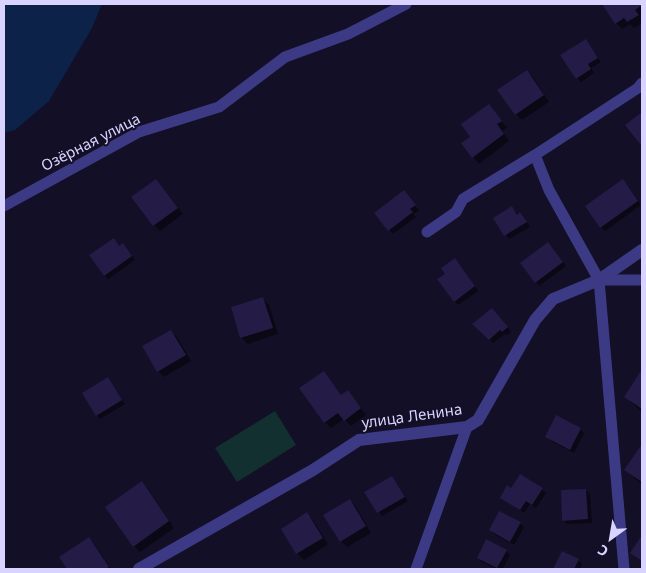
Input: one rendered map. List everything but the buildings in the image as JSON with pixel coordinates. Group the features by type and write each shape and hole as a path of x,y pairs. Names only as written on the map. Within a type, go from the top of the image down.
{"street":[{"name":"Озёрная улица","path":"4,206 139,132 219,107 285,57 348,34 406,4"},
{"path":"427,232 456,212 463,200 638,88 642,83"},
{"path":"534,155 549,190 599,280 624,569"},
{"name":"улица Ленина","path":"139,569 314,470 359,440 467,428 478,420 535,320 553,299 599,280 642,250"},
{"path":"599,280 642,280"},
{"path":"416,569 467,428"}],"green space":[{"path":"275,411 296,445 237,482 215,448"}],"water":[{"path":"4,4 102,4 92,28 49,101 15,130 4,133"}]}
